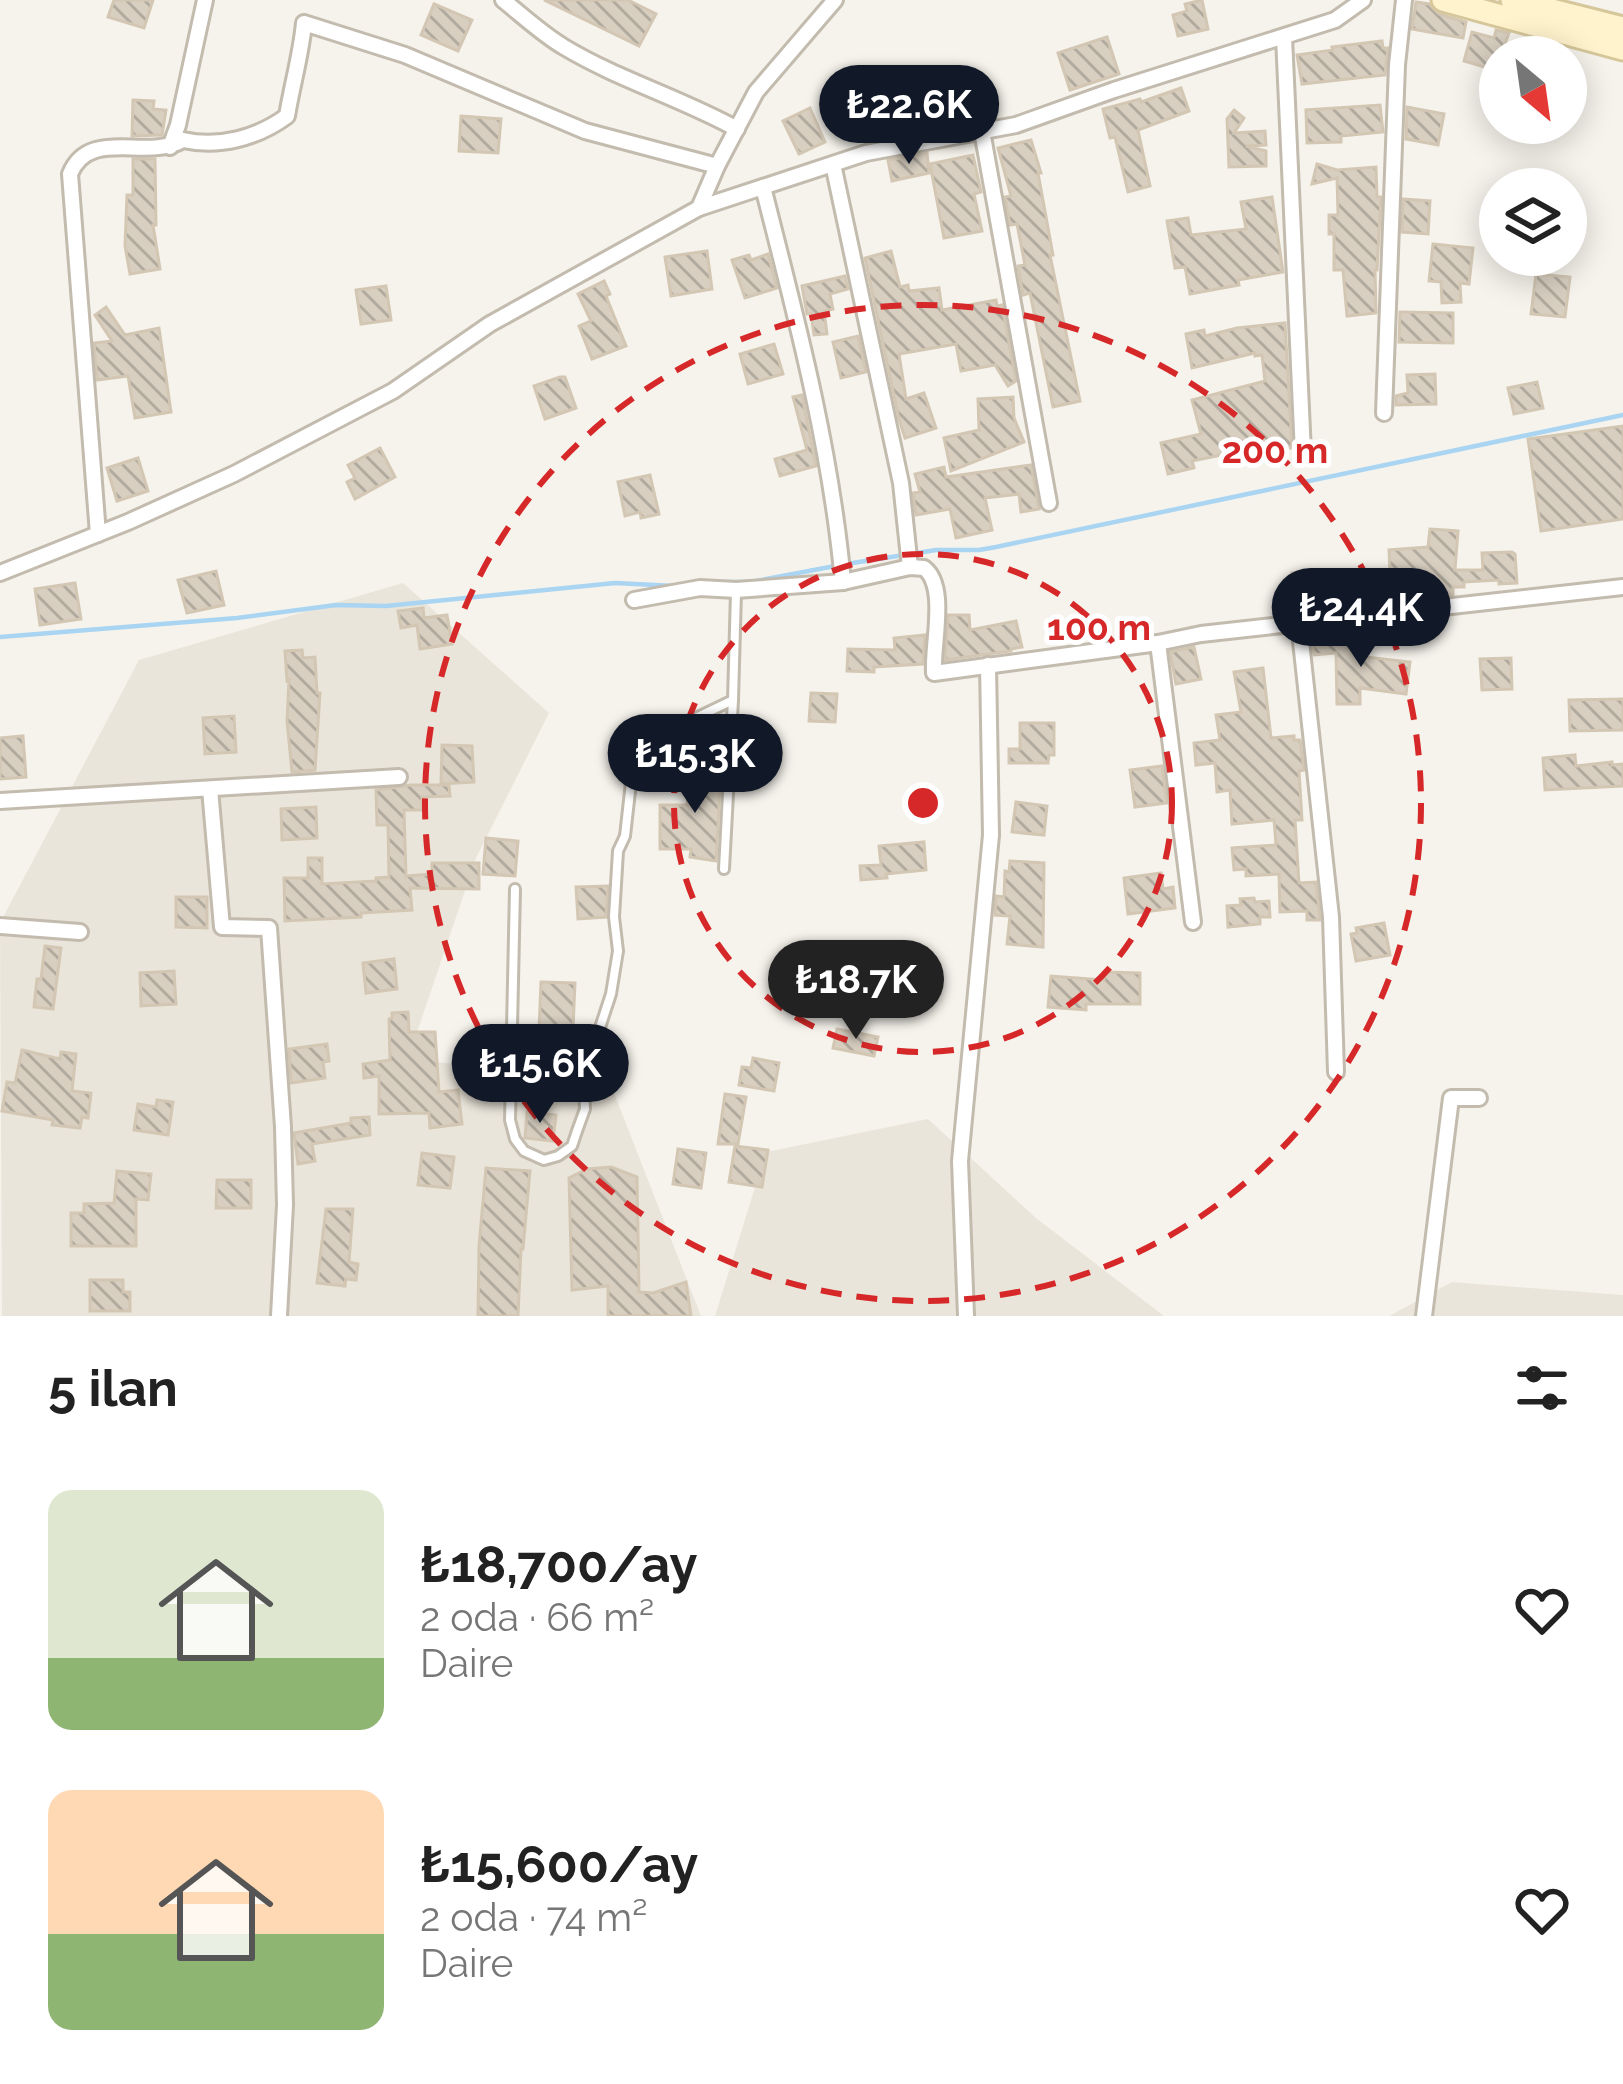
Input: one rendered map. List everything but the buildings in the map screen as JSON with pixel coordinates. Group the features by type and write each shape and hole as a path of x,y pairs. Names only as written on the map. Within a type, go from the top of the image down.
{"street":[{"path":"170,147 205,0"},
{"path":"503,0 564,47 737,129"},
{"path":"699,208 756,92 835,0"},
{"path":"0,573 234,474 393,392 490,325 699,208 866,153 1016,125 1335,20 1364,0"},
{"path":"1384,413 1397,65 1404,0"},
{"path":"1442,0 1623,49"},
{"path":"1512,0 1623,28"},
{"path":"98,534 82,300 70,204 70,174 76,158 92,149 237,140 268,130 287,116 304,23 405,55 585,131 717,166"},
{"path":"1284,37 1303,453"},
{"path":"982,131 1048,503"},
{"path":"833,164 901,483 910,567"},
{"path":"763,187 806,363 833,501 843,582"},
{"path":"634,599 700,588 843,582 924,568 935,579 937,594 934,673 1201,634 1623,587"},
{"path":"1299,623 1331,917 1336,1072"},
{"path":"1158,643 1193,922"},
{"path":"966,1316 960,1161 991,836 988,665"},
{"path":"0,801 399,777"},
{"path":"210,789 222,927 268,928 284,1146 279,1316"},
{"path":"0,926 80,932"},
{"path":"1424,1316 1451,1098 1479,1098"}],"lane":[{"path":"724,869 736,590"},
{"path":"515,890 510,1120 524,1151 544,1160 572,1146 611,994 618,951 614,917 618,851 625,836 635,747 733,700"}],"shaded area":[{"path":"403,583 549,713 476,858 408,1059 609,1080 701,1316 2,1316 0,923 139,660"},
{"path":"928,1119 1036,1218 1164,1316 715,1316 766,1152"},
{"path":"1452,1282 1623,1295 1623,1316 1389,1316"}],"waterway":[{"path":"846,564 936,550 996,547 1623,415"},
{"path":"704,582 751,582 835,566"},
{"path":"0,637 615,583 675,586"}]}
